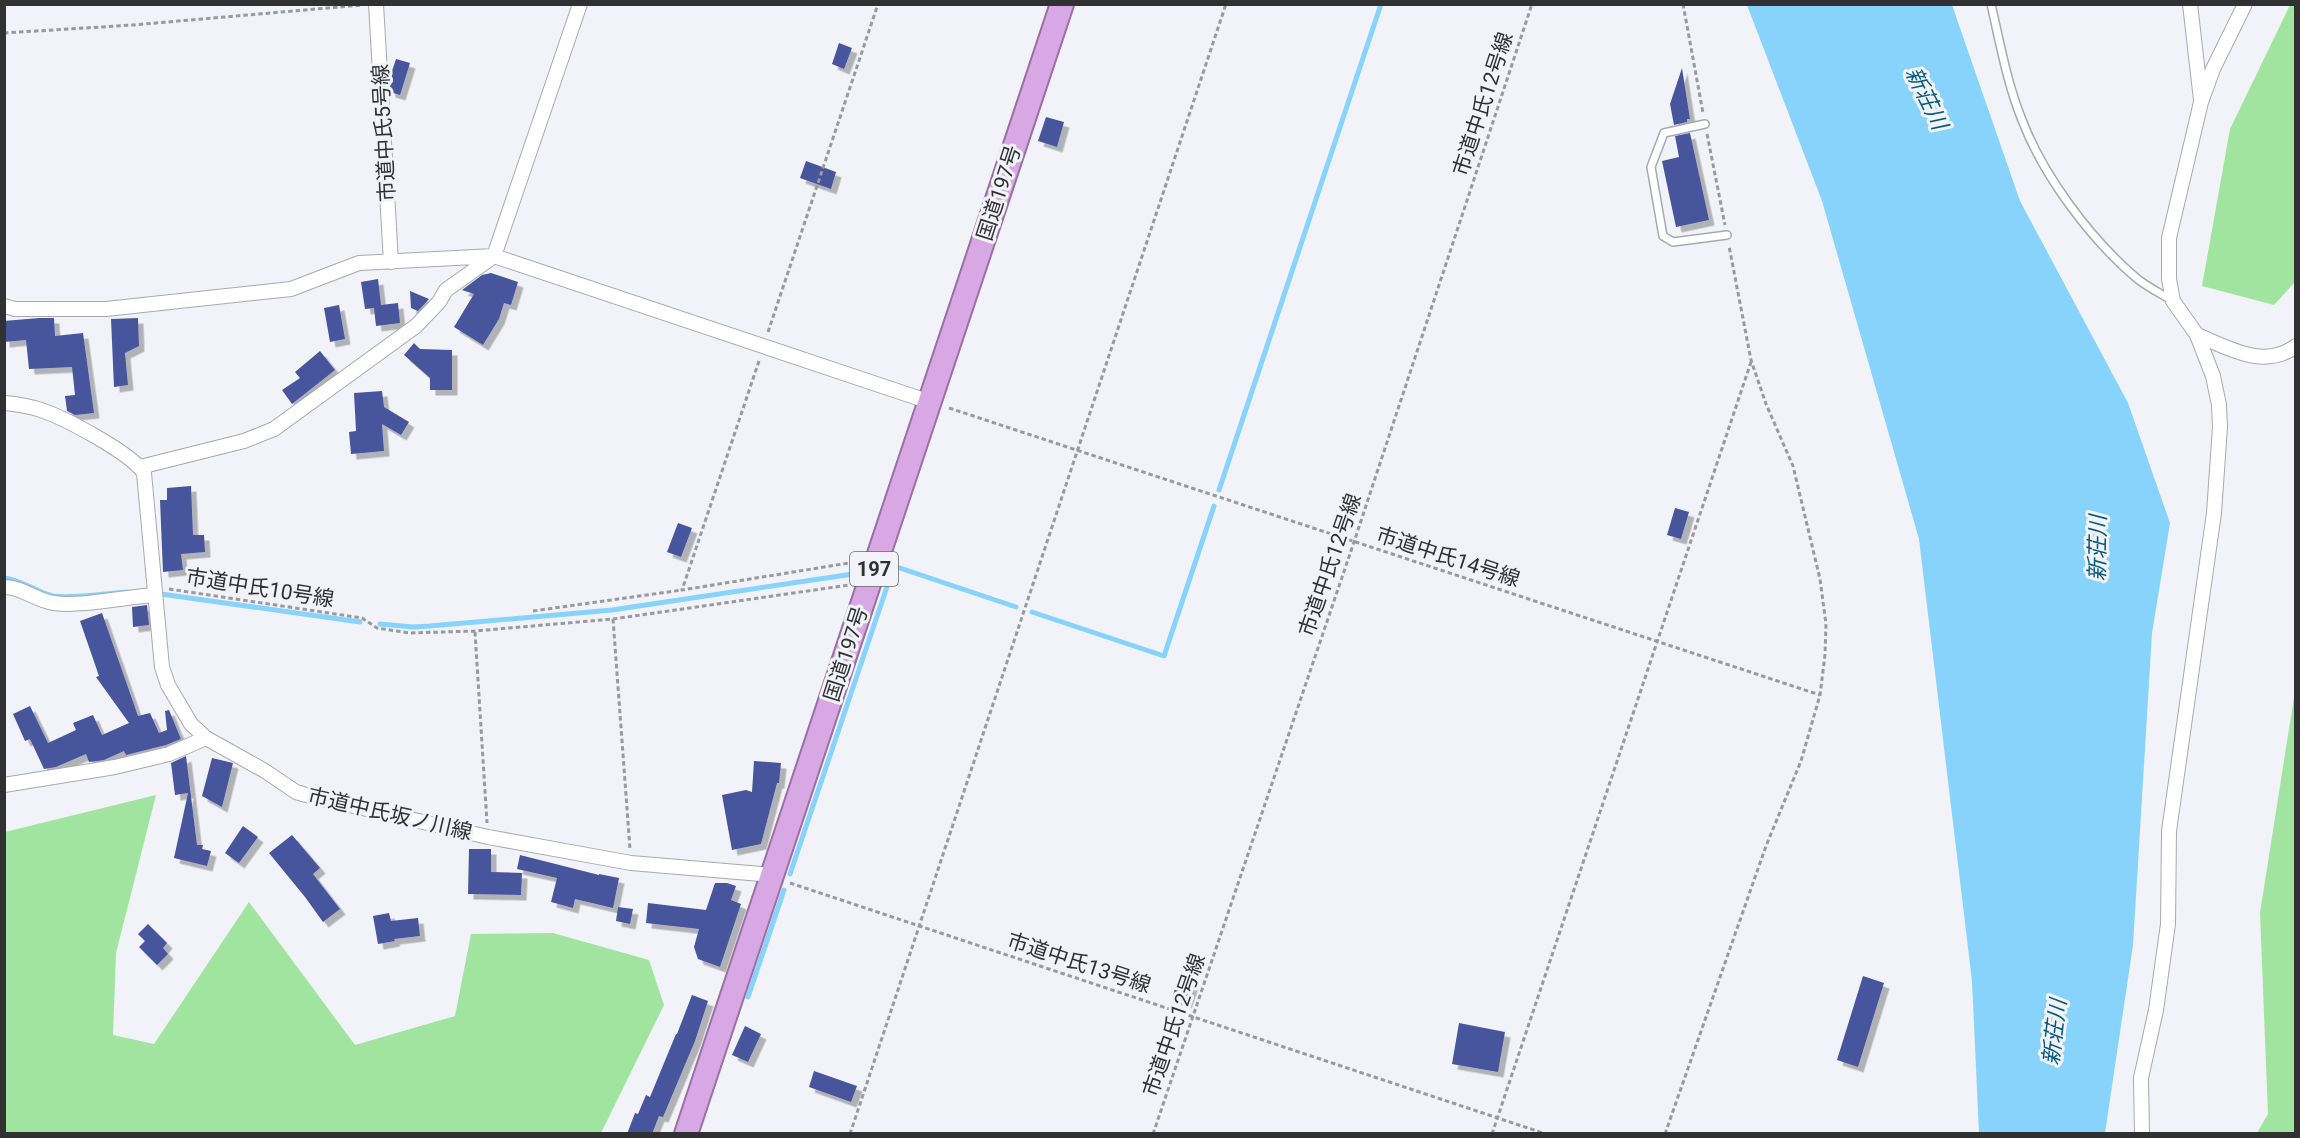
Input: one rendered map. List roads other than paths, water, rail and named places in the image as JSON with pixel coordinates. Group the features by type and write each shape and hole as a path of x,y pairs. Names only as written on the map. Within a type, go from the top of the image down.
{"highway":[{"name":"国道197号","path":"686,1134 1062,4"}],"street":[{"name":"市道中氏5号線","path":"374,4 391,262"},
{"path":"4,403 40,409 60,417 140,467 244,441 274,429 416,326 439,302 446,290 494,256 580,4"},
{"path":"2190,4 2201,102"},
{"path":"2142,1134 2141,1078 2156,1010 2168,924 2169,831 2172,800 2206,579 2217,483 2220,427 2213,376 2197,335 2173,301 2169,279 2169,238 2201,102 2213,69 2245,4"},
{"path":"4,306 15,309 106,309 291,289 359,263 494,256 930,402"},
{"path":"2197,335 2254,357 2272,357 2295,345"},
{"name":"市道中氏坂ノ川線","path":"140,467 146,480 162,667 186,716 206,738 265,771 296,792 488,837 631,863 761,874 773,878"},
{"path":"4,587 17,588 57,604 154,591"},
{"path":"4,784 116,768 169,754 206,738"}],"lane":[{"path":"1991,4 2003,59 2022,120 2040,159 2064,199 2135,277 2173,301"},
{"path":"1705,124 1664,133 1651,167 1663,236 1673,242 1727,235"}],"water":[{"name":"新荘川","path":"1747,5 1952,5 2020,201 2128,403 2170,523 2152,633 2133,945 2105,1133 1979,1133 1972,981 1919,539 1822,201"}],"waterway":[{"path":"1219,490 1381,4"},
{"path":"1032,612 1164,656 1214,506"},
{"path":"790,874 894,566 1016,607"},
{"path":"380,624 430,626 612,610 853,574"},
{"path":"4,578 61,597 128,592"},
{"path":"161,594 360,622"},
{"path":"748,997 784,890"}]}
